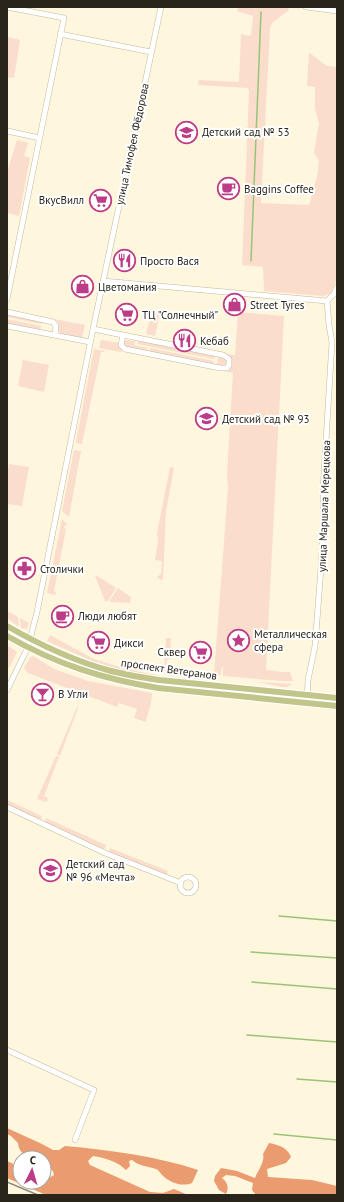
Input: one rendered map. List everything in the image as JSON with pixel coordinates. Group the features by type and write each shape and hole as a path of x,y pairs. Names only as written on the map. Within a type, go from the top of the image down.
{"main road":[{"name":"проспект Ветеранов","path":"7,626 30,640 63,654 91,665 133,676 337,698"},
{"name":"проспект Ветеранов","path":"7,636 72,667 103,677 131,683 158,688 337,706"}],"street":[{"path":"7,7 64,18 7,299"},
{"name":"улица Тимофея Фёдорова","path":"7,690 28,647 41,594 90,342 161,7"},
{"path":"306,7 337,11"},
{"path":"60,34 151,52"},
{"path":"7,131 40,138"},
{"path":"103,281 327,301 334,294 337,287"},
{"name":"улица Маршала Мерецкова","path":"307,703 308,680 316,646 323,542 323,490 332,342 327,301"},
{"path":"7,312 53,322 56,326 55,335"},
{"path":"7,326 90,342"},
{"path":"93,329 123,335 223,355 229,359 229,365 224,369 125,349 122,348 121,345 123,335"},
{"path":"7,807 105,853 181,883"},
{"path":"7,1050 94,1090 75,1140"}],"shaded area":[{"path":"238,7 288,7 289,10 272,23 270,28 261,203 309,205 317,177 319,161 314,153 319,123 315,109 315,87 307,86 309,53 327,66 337,67 337,271 336,281 330,294 323,296 264,291 263,267 242,265 249,91 248,88 198,85 199,80 239,82 241,34 251,35 253,16 237,11"},
{"path":"8,37 20,40 14,78 7,77"},
{"path":"17,140 28,143 24,156 30,158 19,216 7,213 7,172"},
{"path":"153,312 160,313 155,336 146,334"},
{"path":"238,312 284,316 266,670 290,672 293,681 223,676 222,666 221,675 214,675 228,488 227,473 233,373 224,371 230,367 232,363 226,354 235,355"},
{"path":"7,315 42,322 41,324 7,317"},
{"path":"7,319 41,326 40,330 7,323"},
{"path":"54,319 85,325 82,338 61,334 59,331 58,322"},
{"path":"101,340 119,343 122,350 121,352 99,348"},
{"path":"126,340 135,341 134,345 148,348 147,351 125,347 124,342"},
{"path":"138,341 215,356 214,359 137,344"},
{"path":"150,348 214,361 213,364 149,352"},
{"path":"94,349 105,351 101,352 82,444 76,443 76,441"},
{"path":"218,357 226,359 226,366 217,365"},
{"path":"23,360 49,365 44,392 18,386"},
{"path":"74,450 81,451 69,517 62,511"},
{"path":"9,464 29,467 22,506 7,504 7,477"},
{"path":"170,467 174,468 166,512 163,579 161,580 157,577 161,574 162,561 155,560 158,542 157,533"},
{"path":"62,519 68,525 65,525 64,528 66,529 54,591 56,592 55,595 47,593"},
{"path":"96,575 116,588 108,601 105,601 95,576"},
{"path":"118,588 131,597 130,603 110,602"},
{"path":"7,611 18,617 19,627 7,618"},
{"path":"20,618 29,623 27,629 21,628"},
{"path":"50,635 94,659 126,669 156,675 126,671 94,662 47,641"},
{"path":"166,638 171,638 170,659 167,659 166,670 185,672 164,671"},
{"path":"7,645 17,652 9,668 7,666"},
{"path":"32,656 54,669 88,681 152,693 151,704 146,722 134,718 137,709 119,703 117,707 28,673 24,668"},
{"path":"258,682 292,684 287,687 283,687"},
{"path":"78,705 78,708 60,756 57,754"},
{"path":"56,756 59,757 44,796 48,798 47,802 37,799"},
{"path":"7,800 42,816 41,819 39,820 7,805"},
{"path":"46,818 106,845 105,848 102,849 46,823"},
{"path":"110,848 168,871 166,875 109,852"},
{"path":"7,1128 53,1150 59,1150 65,1146 115,1152 149,1157 198,1170 192,1183 184,1185 176,1184 162,1175 157,1169 140,1165 132,1160 129,1161 130,1166 126,1170 111,1160 93,1156 88,1161 90,1165 150,1192 163,1193 174,1189 188,1195 46,1195 35,1190 52,1190 52,1176 54,1175 52,1170 52,1150 20,1150 18,1143 7,1134"},
{"path":"269,1143 282,1147 291,1157 286,1163 267,1169 268,1177 312,1180 337,1186 337,1195 256,1195 252,1190 253,1183 235,1176 226,1175 222,1178 227,1185 226,1194 219,1190 214,1181 215,1176 221,1168 237,1171 255,1178 262,1163 263,1154"},
{"path":"7,1161 12,1163 12,1180 7,1178"}],"waterway":[{"path":"251,261 261,12"},
{"path":"279,916 337,921"},
{"path":"251,952 337,958"},
{"path":"252,982 337,989"},
{"path":"247,1035 337,1042"},
{"path":"297,1079 337,1082"},
{"path":"274,1134 337,1140"}],"railway":[{"path":"7,1182 38,1195"}],"place":[{"name":"Детский сад № 53","path":"187,132"},
{"name":"Baggins Coffee","path":"228,189"},
{"name":"ВкусВилл","path":"100,200"},
{"name":"Просто Вася","path":"125,261"},
{"name":"Цветомания","path":"82,287"},
{"name":"Street Tyres","path":"234,305"},
{"name":"ТЦ \"Солнечный\"","path":"127,315"},
{"name":"Кебаб","path":"185,341"},
{"name":"Детский сад № 93","path":"206,419"},
{"name":"Столички","path":"24,569"},
{"name":"Люди любят","path":"62,616"},
{"name":"Металлическая сфера","path":"238,640"},
{"name":"Дикси","path":"98,643"},
{"name":"Сквер","path":"201,652"},
{"name":"В Угли","path":"42,694"},
{"name":"Детский сад № 96 «Мечта»","path":"51,870"}]}
